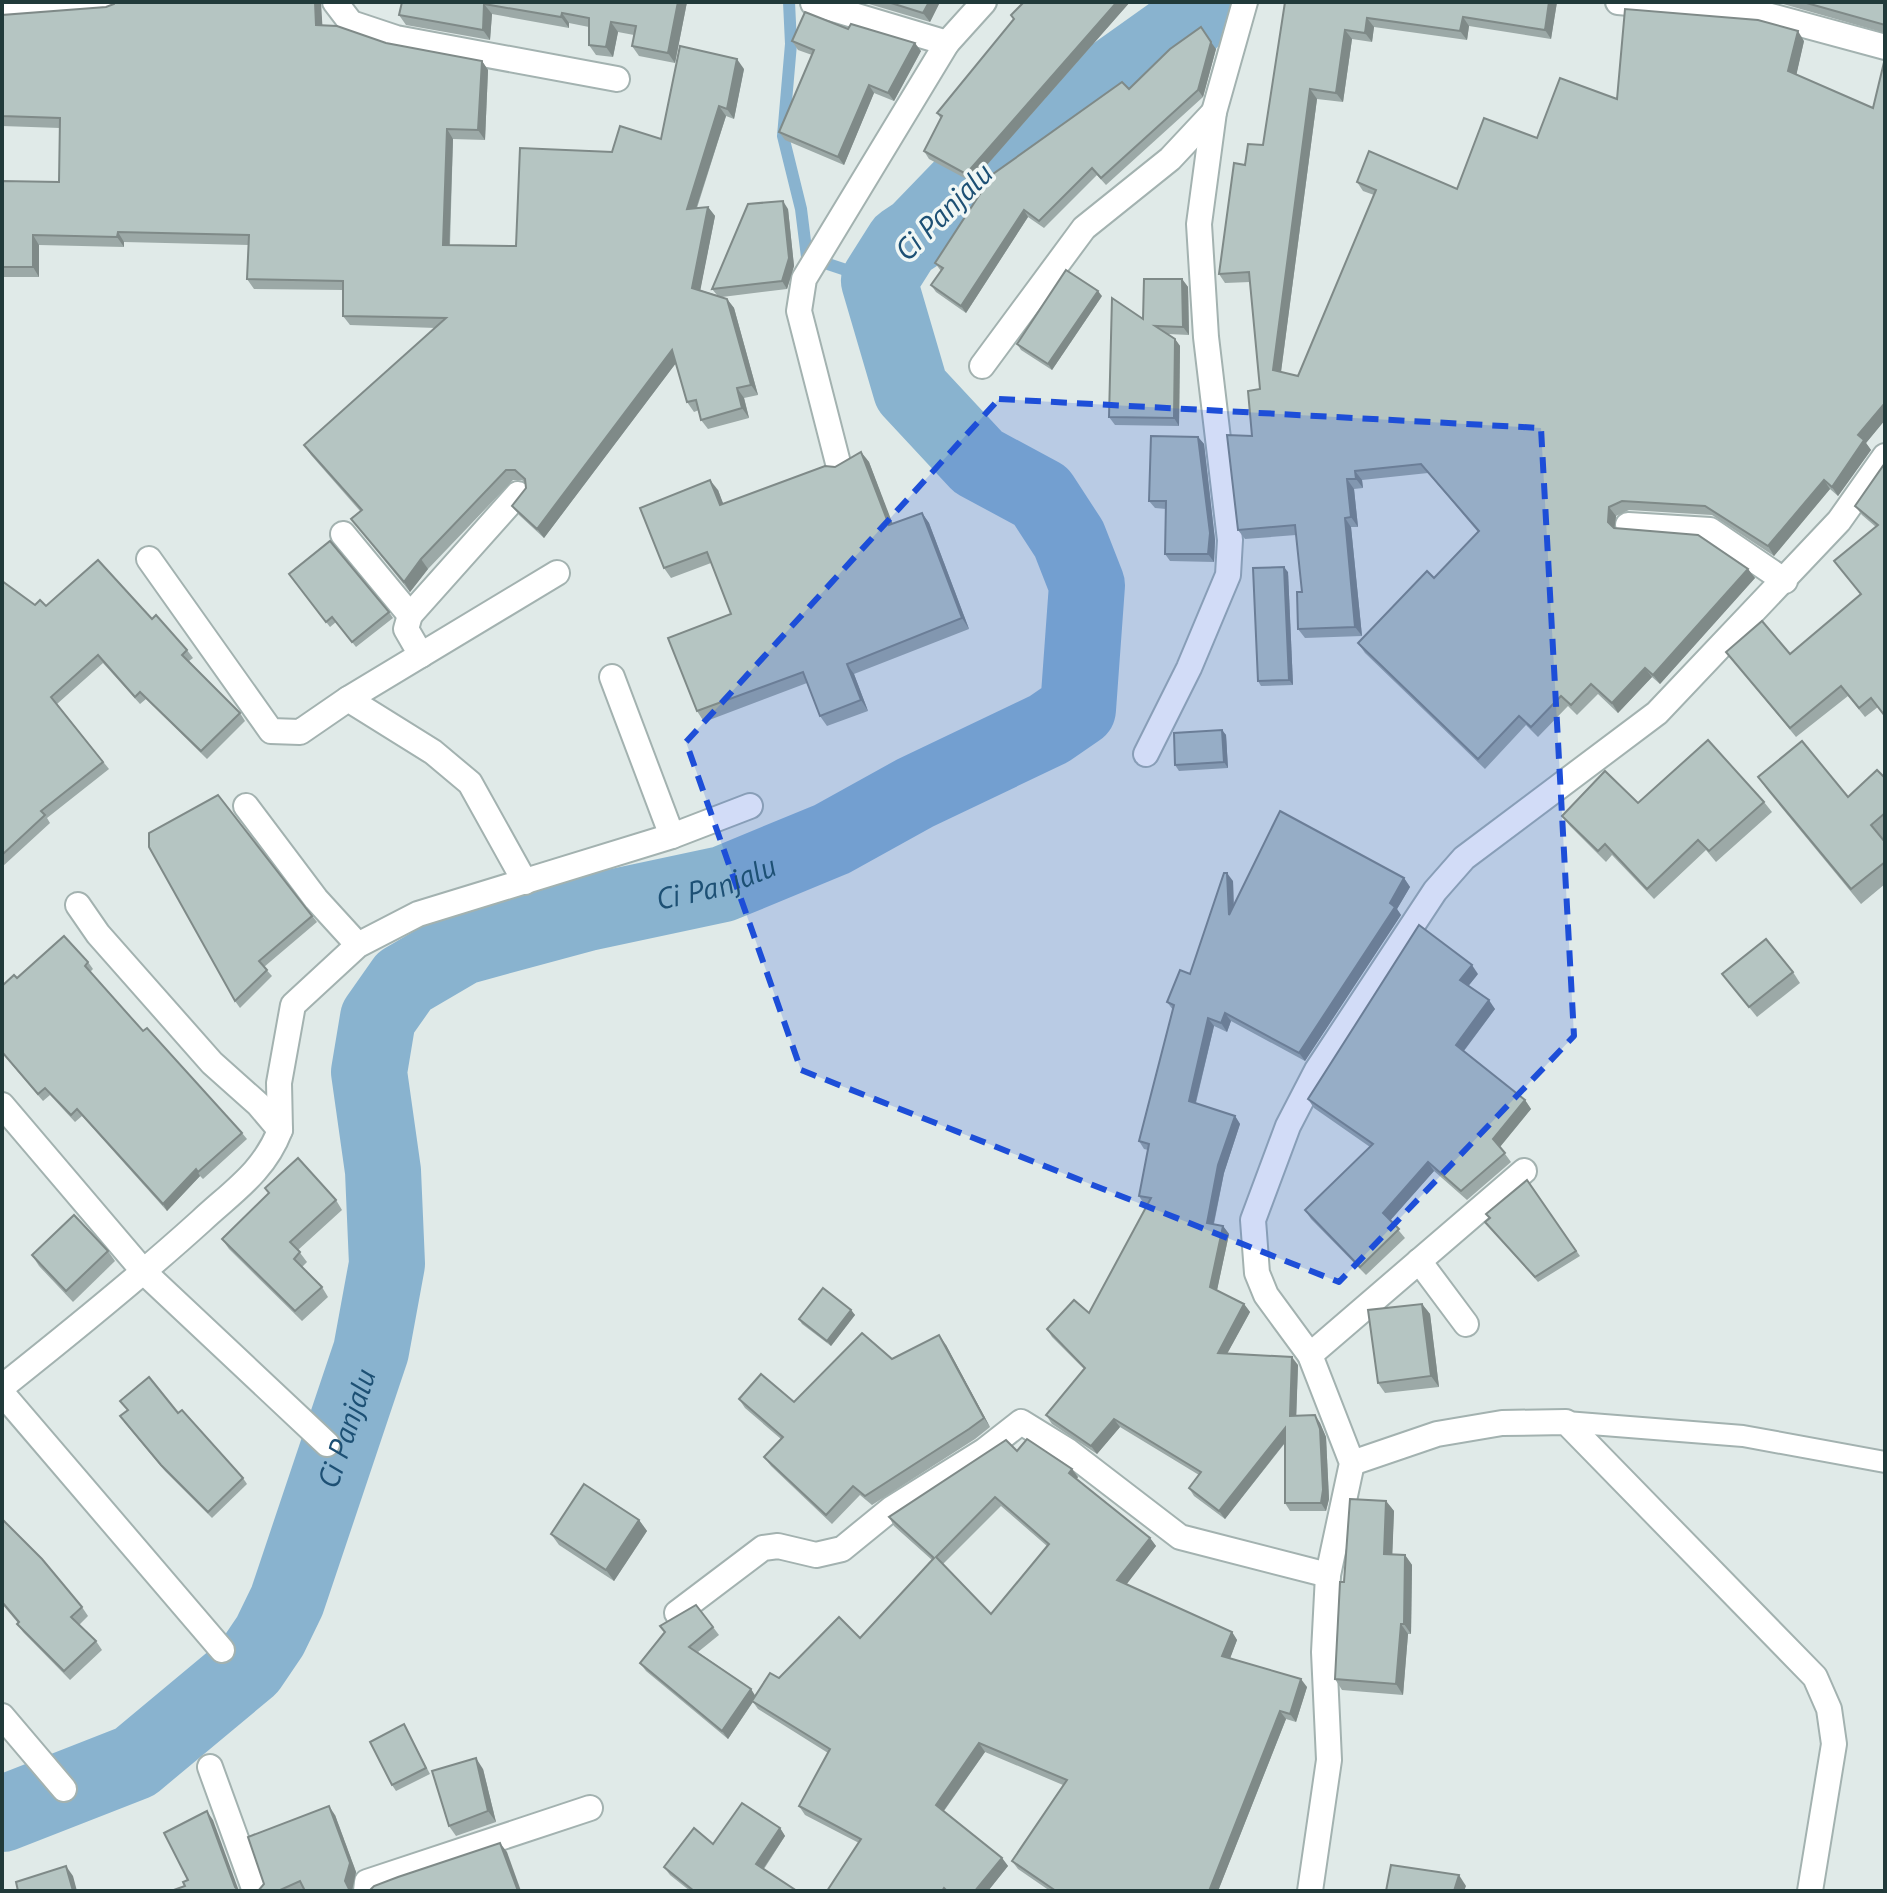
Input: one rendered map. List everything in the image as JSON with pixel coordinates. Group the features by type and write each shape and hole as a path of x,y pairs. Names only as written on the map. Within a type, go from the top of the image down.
{"street":[{"path":"2,10 112,2"},
{"path":"335,2 351,23 396,38 617,79"},
{"path":"838,463 799,311 804,279 947,43 984,2"},
{"path":"1146,754 1189,668 1228,575 1230,540 1206,337 1199,224 1214,112 1245,2"},
{"path":"1618,2 1767,15 1885,47"},
{"path":"813,3 947,43"},
{"path":"982,366 1084,228 1170,159 1214,112"},
{"path":"1310,1891 1328,1771 1324,1652 1328,1575 1352,1463 1310,1355 1266,1295 1257,1273 1253,1229 1288,1126 1317,1070 1435,891 1464,858 1657,713 1839,521 1885,456"},
{"path":"421,655 406,629 410,615 518,494"},
{"path":"1628,525 1699,528 1720,534 1785,581"},
{"path":"343,534 410,615"},
{"path":"149,559 271,731 300,732 348,699 557,573"},
{"path":"612,677 672,836"},
{"path":"348,699 433,752 470,783 525,882"},
{"path":"246,806 316,899 358,945"},
{"path":"222,1650 2,1390 145,1273 201,1220 240,1190 273,1150 280,1130 279,1083 293,1005 358,945 418,914 672,836 750,806"},
{"path":"78,905 98,934 212,1063 258,1104 280,1130"},
{"path":"2,1105 145,1273 327,1444"},
{"path":"1310,1355 1524,1171"},
{"path":"1419,1261 1466,1324"},
{"path":"677,1613 763,1548 778,1546 816,1555 842,1549 891,1509 984,1451 1021,1422 1068,1451 1180,1537 1328,1575"},
{"path":"1352,1463 1437,1434 1502,1423 1566,1422 1815,1677 1829,1709 1834,1744 1810,1891"},
{"path":"2,1716 64,1789"},
{"path":"210,1767 255,1891"},
{"path":"366,1891 367,1882 590,1808"}],"lane":[{"path":"1566,1422 1743,1436 1885,1462"}],"highlighted area":[{"path":"999,399 1541,428 1574,1036 1339,1282 801,1070 686,742"}],"building":[{"path":"115,2 315,2 316,25 337,26 386,43 482,61 478,130 447,129 443,245 516,246 520,148 612,152 620,126 661,139 680,46 737,59 727,109 719,106 687,209 708,207 692,288 727,299 751,385 737,388 742,408 701,420 696,400 687,402 672,350 537,529 512,506 526,488 525,479 515,470 506,470 421,559 404,582 351,519 362,510 304,445 446,318 343,316 343,281 247,279 249,235 118,232 117,237 33,235 33,267 2,267 2,181 59,182 60,118 2,116 2,15 106,7"},
{"path":"402,2 678,2 668,53 632,46 636,26 611,22 606,47 589,45 589,18 562,13 561,17 484,4 483,30 399,15"},
{"path":"888,2 929,2 923,13"},
{"path":"1024,2 1117,2 966,174 924,151 942,116 937,113 1014,19 1011,15"},
{"path":"1285,2 1549,2 1545,30 1463,17 1460,31 1367,18 1365,33 1345,30 1336,93 1310,89 1273,370 1298,376 1376,190 1357,182 1369,151 1457,189 1484,118 1537,138 1560,78 1617,99 1625,9 1758,20 1798,31 1788,71 1873,108 1885,58 1885,403 1858,435 1864,440 1832,487 1824,480 1768,546 1705,506 1622,501 1609,507 1608,522 1614,528 1698,535 1748,569 1653,675 1645,668 1612,703 1591,684 1571,705 1561,696 1531,727 1519,716 1478,759 1358,643 1427,571 1434,578 1479,531 1421,464 1355,471 1356,479 1347,479 1351,517 1345,518 1355,627 1298,629 1297,592 1302,592 1295,525 1238,530 1227,435 1252,436 1248,391 1260,389 1249,272 1219,274 1234,163 1245,165 1248,144 1263,145"},
{"path":"1803,2 1885,2 1885,25"},
{"path":"805,12 848,29 851,24 915,43 888,93 869,85 838,157 779,132 814,50 792,41"},
{"path":"1201,27 1211,42 1198,90 1101,178 1092,168 1039,221 1024,210 961,306 931,285 943,268 935,263 993,174 1122,82 1129,89 1170,49"},
{"path":"783,201 789,258 782,281 712,289 748,204"},
{"path":"1066,270 1098,291 1048,364 1017,344"},
{"path":"1144,279 1182,279 1183,327 1155,326 1175,339 1174,418 1109,417 1112,298 1143,319"},
{"path":"1151,436 1198,437 1210,533 1208,554 1165,554 1166,501 1149,501"},
{"path":"861,452 889,525 922,513 962,618 847,664 861,700 820,716 803,672 697,711 668,638 731,614 707,552 664,568 640,508 710,480 720,505 825,466 835,467"},
{"path":"1885,463 1885,716 1871,698 1859,708 1841,686 1790,728 1726,652 1762,621 1790,654 1861,594 1834,561 1878,525 1855,506"},
{"path":"330,541 389,612 352,642 332,617 326,622 289,574"},
{"path":"98,560 152,619 156,615 187,650 182,655 240,713 201,751 140,692 135,697 98,655 51,697 103,762 41,811 45,815 2,855 2,581 35,605 40,600 46,606"},
{"path":"1284,567 1289,680 1258,681 1253,568"},
{"path":"1222,730 1224,762 1175,765 1174,733"},
{"path":"1708,740 1764,802 1709,851 1698,840 1647,889 1605,844 1598,851 1562,816 1605,771 1638,803"},
{"path":"1802,741 1848,797 1877,770 1885,778 1885,813 1871,825 1885,842 1885,862 1851,889 1758,777"},
{"path":"218,795 312,916 259,961 267,970 235,1001 149,847 149,833"},
{"path":"1280,811 1404,878 1390,903 1395,907 1299,1053 1225,1013 1221,1023 1208,1018 1189,1101 1235,1116 1218,1165 1207,1223 1223,1226 1210,1287 1244,1304 1218,1353 1292,1357 1290,1416 1315,1415 1320,1429 1323,1490 1321,1503 1285,1503 1285,1428 1219,1511 1189,1488 1201,1472 1114,1419 1091,1446 1046,1415 1085,1368 1047,1329 1074,1300 1089,1313 1151,1198 1139,1196 1149,1144 1139,1141 1174,1005 1167,1002 1180,970 1190,974 1224,873 1227,873 1229,915"},
{"path":"1419,925 1472,965 1460,980 1489,1000 1456,1045 1525,1100 1493,1139 1505,1153 1461,1191 1428,1162 1383,1213 1399,1229 1360,1267 1305,1210 1373,1144 1308,1099"},
{"path":"64,936 88,962 85,966 143,1031 147,1028 242,1133 198,1172 196,1169 163,1204 77,1109 71,1115 45,1088 38,1094 2,1052 2,986 14,975 17,978"},
{"path":"1766,939 1793,972 1749,1007 1722,974"},
{"path":"298,1158 336,1200 290,1242 300,1252 294,1259 322,1287 295,1311 222,1239 269,1193 265,1188"},
{"path":"1527,1180 1576,1251 1535,1277 1485,1222 1490,1218 1486,1214"},
{"path":"74,1215 108,1251 66,1291 32,1255"},
{"path":"823,1288 851,1310 827,1341 799,1319"},
{"path":"1422,1304 1431,1376 1378,1383 1368,1310"},
{"path":"862,1333 892,1359 939,1335 984,1418 865,1496 853,1486 826,1515 764,1457 783,1437 739,1399 761,1374 794,1402"},
{"path":"149,1377 178,1413 182,1410 243,1478 208,1512 161,1465 120,1416 128,1410 120,1401"},
{"path":"1027,1439 1072,1469 1069,1473 1150,1538 1117,1580 1232,1632 1222,1656 1301,1679 1290,1714 1280,1711 1209,1891 1056,1891 1012,1861 1067,1780 979,1743 936,1805 1002,1858 975,1891 947,1891 944,1888 942,1891 827,1891 861,1839 799,1806 830,1749 752,1701 770,1673 779,1678 839,1617 860,1638 934,1558 889,1517 1006,1440 1017,1451","holes":["995,1497 1049,1544 991,1614 936,1557"]},
{"path":"584,1484 639,1520 606,1570 551,1534"},
{"path":"1350,1499 1386,1501 1384,1554 1405,1555 1404,1624 1401,1624 1396,1684 1335,1679 1340,1582 1344,1582"},
{"path":"2,1519 42,1559 82,1607 71,1617 96,1641 64,1671 17,1624 19,1622 2,1602"},
{"path":"696,1605 713,1627 689,1647 751,1689 722,1731 640,1663 665,1632 660,1626"},
{"path":"404,1724 426,1768 392,1785 370,1742"},
{"path":"476,1758 488,1811 449,1826 432,1771"},
{"path":"742,1803 780,1828 756,1864 797,1891 694,1891 664,1867 694,1828 713,1844"},
{"path":"329,1806 350,1863 345,1881 350,1891 305,1891 300,1881 278,1891 258,1891 264,1884 248,1837"},
{"path":"207,1811 239,1891 171,1891 185,1886 183,1882 188,1880 164,1833"},
{"path":"500,1843 518,1891 369,1891 398,1877"},
{"path":"1391,1865 1459,1875 1454,1891 1386,1891"},
{"path":"66,1866 73,1891 18,1891 16,1882"}],"waterway":[{"path":"789,2 791,44 783,136 801,209 807,257 879,281"},
{"name":"Ci Panjalu","path":"2,1814 135,1762 249,1667 270,1636 287,1601 371,1351 387,1264 383,1171 369,1072 378,1018 404,981 462,947 587,913 723,884 832,839 915,793 1049,729 1078,709 1087,585 1069,539 1041,496 978,462 911,390 879,281 903,243 918,233 974,175 1189,22 1198,2"}]}
